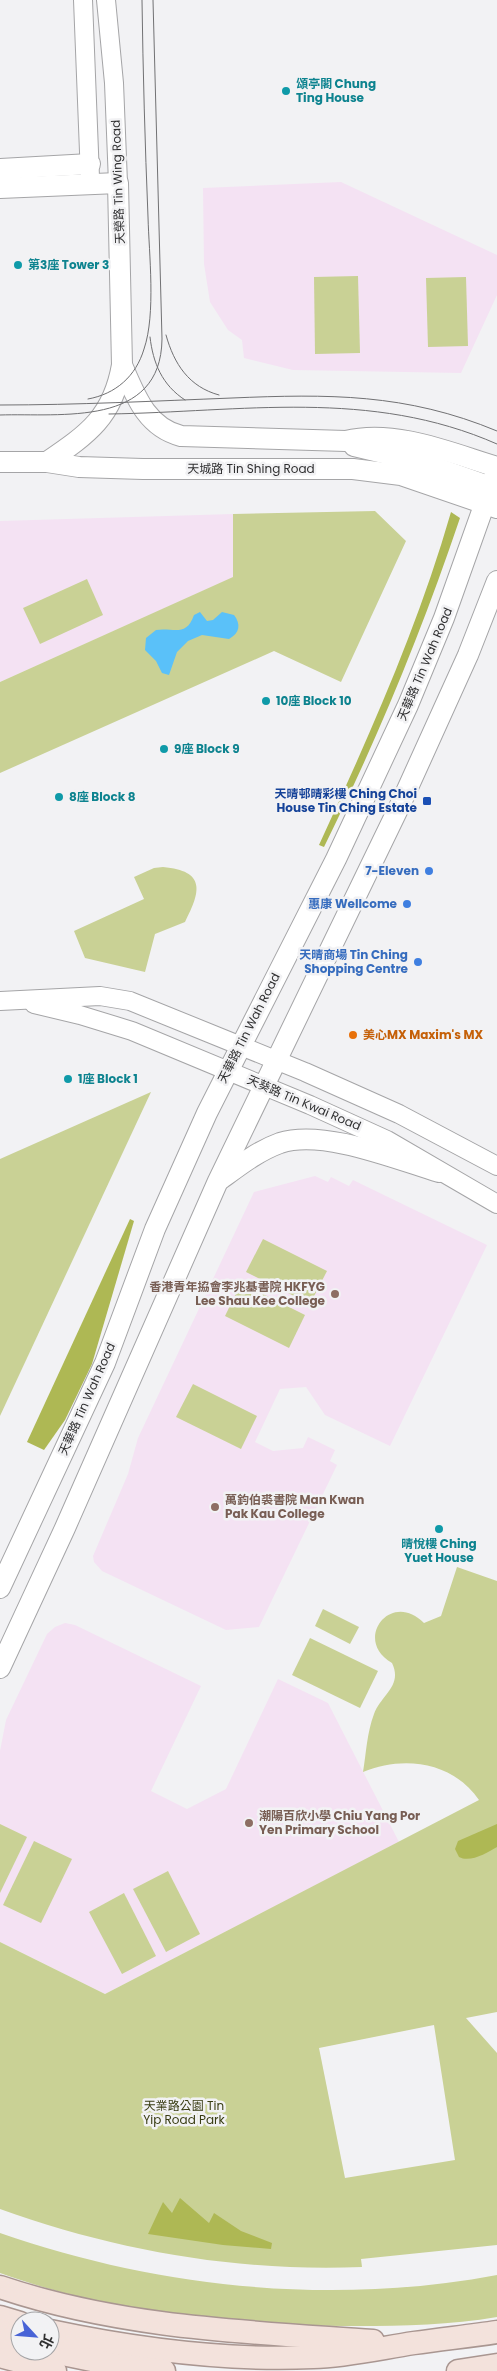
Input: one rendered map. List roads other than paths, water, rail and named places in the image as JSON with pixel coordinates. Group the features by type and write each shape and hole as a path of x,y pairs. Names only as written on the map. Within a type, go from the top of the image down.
{"main road":[{"path":"0,169 90,164"},
{"path":"0,188 118,183"},
{"name":"天榮路 Tin Wing Road","path":"47,462 82,437 104,414 116,388 122,365 118,183"},
{"name":"天榮路 Tin Wing Road","path":"122,365 135,397 146,413 169,433 191,438 346,441 360,437 408,442 494,487"},
{"name":"天城路 Tin Shing Road","path":"0,462 47,462 79,467 152,469 353,469 494,487"},
{"name":"天華路 Tin Wah Road","path":"0,1588 105,1363 156,1229 227,1071 336,858 408,705 444,618 494,487"},
{"path":"0,1668 65,1528 218,1181 401,803 468,655 497,581"},
{"path":"218,1181 252,1156 266,1149 294,1140 310,1139 322,1139 347,1145 440,1172"},
{"path":"0,2287 66,2307 131,2320 177,2326 414,2343"},
{"path":"60,2353 116,2365 236,2356 314,2357 360,2353 414,2343 497,2332"},
{"path":"60,2333 118,2344 166,2360"},
{"path":"0,2356 55,2371"},
{"path":"458,2371 497,2365"}],"street":[{"path":"83,0 90,184"},
{"name":"天榮路 Tin Wing Road","path":"106,0 115,92 118,183"},
{"name":"天葵路 Tin Kwai Road","path":"7,1000 100,996 130,1001 399,1114 497,1166"},
{"name":"天葵路 Tin Kwai Road","path":"7,1000 104,1022 164,1044 388,1140 497,1204"}],"water":[{"path":"200,612 207,621 213,620 222,612 234,615 238,622 237,631 229,639 202,635 188,641 177,652 169,675 162,673 156,661 145,650 146,638 156,630 183,629 191,622 194,615"}],"tram line":[{"path":"88,399 107,393 124,382 136,368 148,335 151,284 142,0"},
{"path":"0,415 78,414 104,410 126,402 145,388 157,368 162,339 153,0"},
{"path":"166,335 173,355 184,373 199,386 219,395"},
{"path":"150,337 160,373 170,387 185,400"},
{"path":"0,405 87,404 301,396 334,397 366,399 431,409 497,431"},
{"path":"109,414 305,407 353,409 402,415 449,427 497,444"}],"place":[{"name":"頌亭閣 Chung Ting House","path":"286,91"},
{"name":"第3座 Tower 3","path":"18,265"},
{"name":"10座 Block 10","path":"266,701"},
{"name":"9座 Block 9","path":"164,749"},
{"name":"8座 Block 8","path":"59,797"},
{"name":"天晴邨晴彩樓 Ching Choi House Tin Ching Estate","path":"427,801"},
{"name":"7-Eleven","path":"429,871"},
{"name":"惠康 Wellcome","path":"407,904"},
{"name":"天晴商場 Tin Ching Shopping Centre","path":"418,962"},
{"name":"美心MX Maxim's MX","path":"353,1035"},
{"name":"1座 Block 1","path":"68,1079"},
{"name":"香港青年拹會李兆基書院 HKFYG Lee Shau Kee College","path":"335,1294"},
{"name":"萬鈞伯裘書院 Man Kwan Pak Kau College","path":"215,1507"},
{"name":"晴悅樓 Ching Yuet House","path":"439,1529"},
{"name":"潮陽百欣小學 Chiu Yang Por Yen Primary School","path":"249,1823"}],"park label":[{"name":"天業路公園 Tin Yip Road Park","path":"184,2113"}]}
